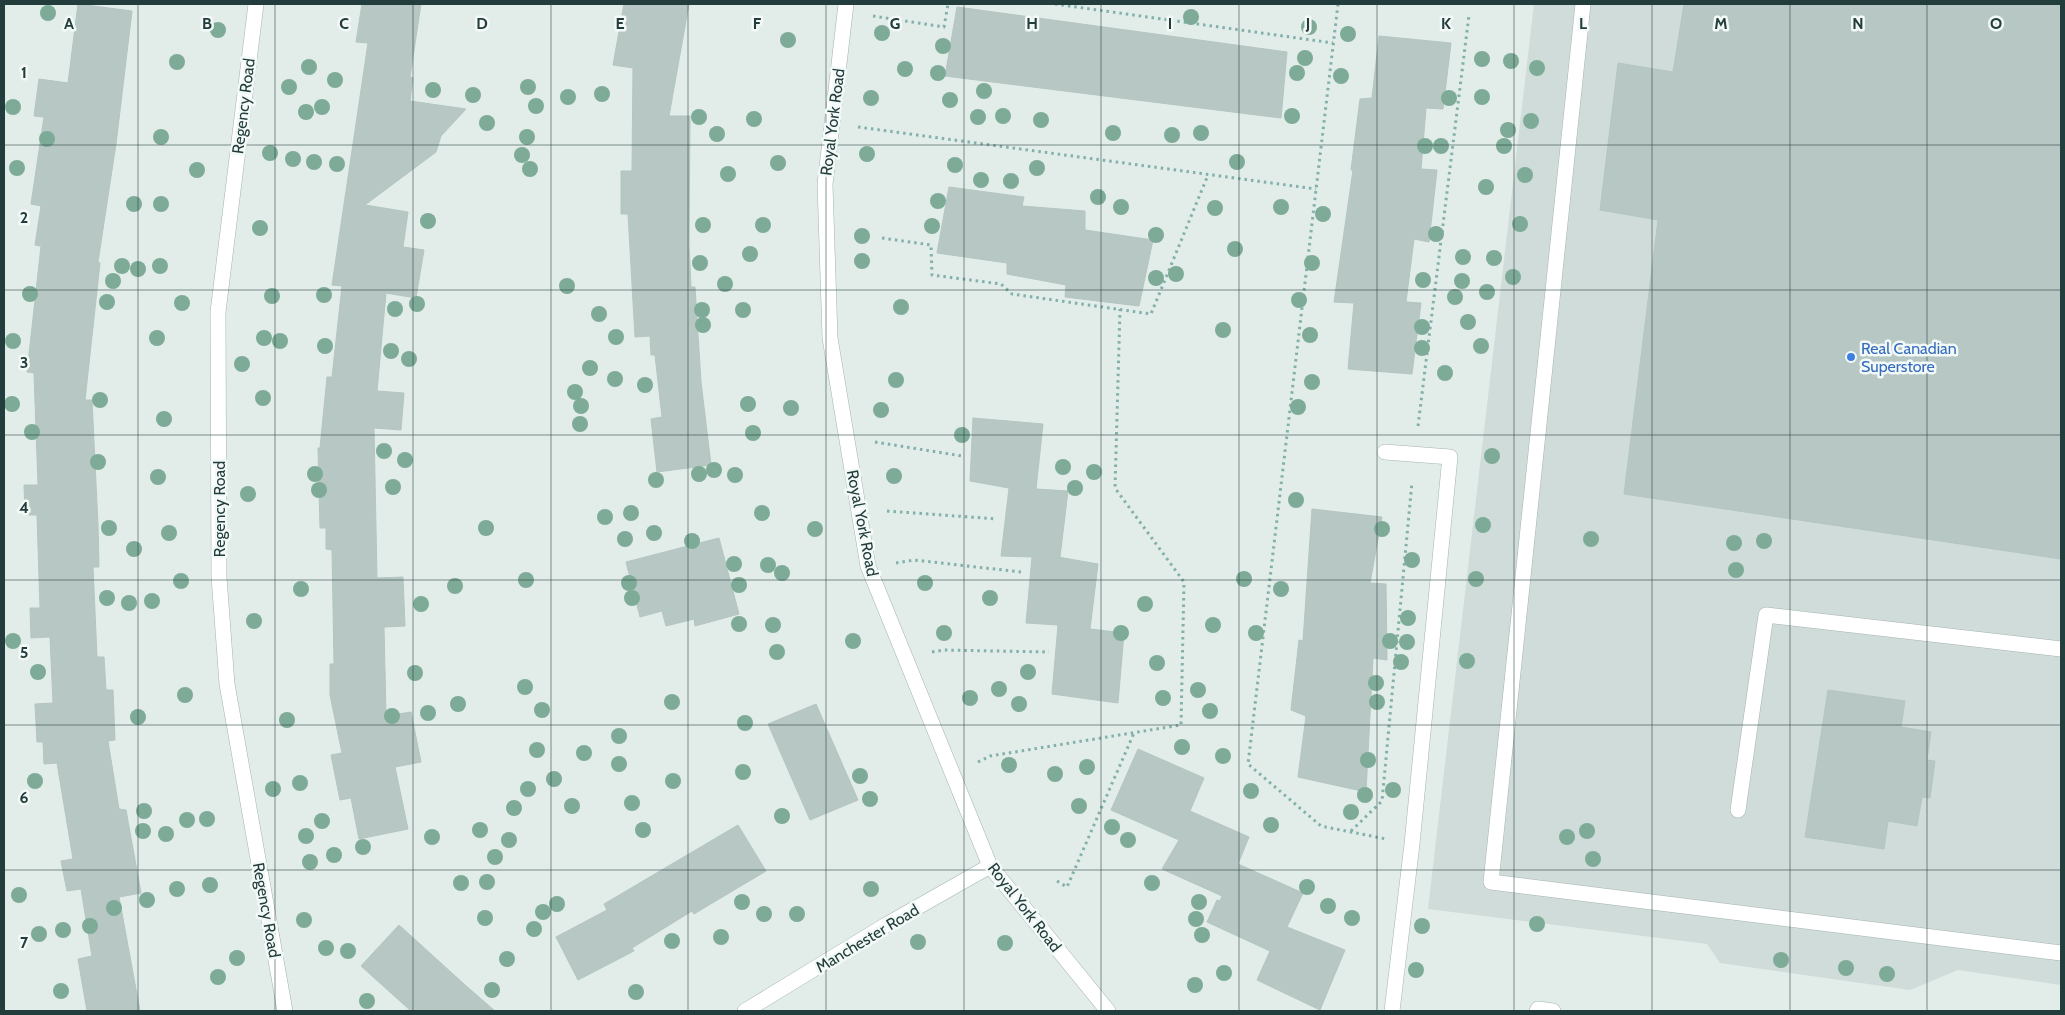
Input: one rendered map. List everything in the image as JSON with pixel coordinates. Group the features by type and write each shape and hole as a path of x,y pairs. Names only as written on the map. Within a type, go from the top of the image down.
{"street":[{"name":"Regency Road","path":"256,4 218,312 219,577 228,684 285,1011"},
{"path":"1583,4 1491,882 2061,953"},
{"name":"Royal York Road","path":"845,8 825,184 830,338 868,566 990,866 1108,1011"},
{"path":"1385,452 1450,457 1412,844 1392,1011"},
{"path":"1738,810 1766,615 2061,649"},
{"name":"Manchester Road","path":"745,1011 886,925 990,866"},
{"path":"1537,1011 1538,1009 1553,1011"}],"path":[{"path":"845,8 944,27 948,4"},
{"path":"1055,4 1333,43"},
{"path":"1338,4 1248,764 1321,826 1412,844"},
{"path":"832,125 891,131 1316,189"},
{"path":"882,238 931,245 932,275 1001,284 1012,294 1151,314 1208,175"},
{"path":"952,774 990,756 1181,724 1184,582 1115,488 1120,309"},
{"path":"847,441 883,442 962,456"},
{"path":"858,511 900,511 997,519"},
{"path":"868,566 914,560 1021,572"},
{"path":"904,657 944,650 1049,652"},
{"path":"1057,881 1067,887 1134,733"}],"shaded area":[{"path":"1534,4 2061,4 2061,985 1958,970 1910,990 1720,963 1707,944 1428,909"}],"building":[{"path":"78,4 132,11 116,144 98,262 100,263 85,400 92,400 98,525 99,567 93,567 97,657 104,657 106,690 113,690 115,740 108,741 119,809 126,810 141,893 119,897 140,1011 87,1011 78,959 92,956 81,889 67,891 61,861 73,859 57,763 44,764 43,742 37,742 35,704 53,703 50,637 31,638 30,608 40,608 37,515 25,515 24,485 38,485 34,373 27,372 41,246 35,245 41,206 31,204 44,117 34,116 39,79 68,83"},
{"path":"362,4 421,4 410,77 413,78 410,101 466,109 441,136 436,152 365,205 408,212 403,247 424,250 416,298 386,293 377,391 404,393 401,430 374,428 377,578 403,577 405,626 384,627 386,716 411,712 421,762 395,767 408,829 359,839 351,798 340,800 331,755 342,753 330,695 330,664 334,664 332,550 326,549 326,528 320,528 318,448 320,448 327,377 332,377 342,286 332,285 368,43 356,42"},
{"path":"624,4 689,4 669,116 690,116 689,244 691,287 695,287 701,382 711,465 657,472 651,419 662,417 655,355 651,355 650,336 635,337 628,214 621,214 621,171 632,171 633,68 613,65"},
{"name":"Real Canadian Superstore","path":"1684,4 2061,4 2061,559 1624,494 1658,220 1600,210 1618,63 1673,72"},
{"path":"957,7 1287,52 1281,118 945,76"},
{"path":"1379,36 1451,43 1443,109 1426,108 1421,169 1437,170 1429,242 1414,239 1406,302 1421,303 1412,374 1348,369 1354,303 1334,302 1353,170 1351,170 1360,99 1372,98"},
{"path":"949,187 1024,197 1022,206 1085,211 1085,230 1153,240 1139,306 1065,297 1066,285 1007,274 1007,263 937,253"},
{"path":"973,418 1043,424 1036,489 1068,491 1060,557 1058,557 1098,564 1090,629 1124,633 1118,703 1052,694 1058,625 1026,623 1032,557 1001,556 1009,488 970,481"},
{"path":"1312,509 1382,517 1370,583 1386,584 1387,660 1373,658 1366,792 1298,777 1306,716 1291,710 1299,640 1303,641"},
{"path":"719,538 739,614 695,626 694,619 666,626 662,611 640,617 626,562"},
{"path":"1828,690 1905,701 1901,727 1931,732 1927,760 1935,761 1930,798 1922,797 1917,826 1888,821 1884,849 1805,837"},
{"path":"816,704 858,800 810,820 768,724"},
{"path":"1138,749 1204,778 1190,811 1249,837 1238,864 1303,893 1287,927 1345,950 1320,1010 1257,980 1270,951 1207,922 1217,900 1220,901 1222,896 1162,869 1179,840 1111,810"},
{"path":"738,825 766,871 694,914 692,911 632,948 634,951 578,980 556,937 607,910 604,904"},
{"path":"399,925 495,1011 411,1011 361,966"}],"place":[{"name":"Real Canadian Superstore","path":"1851,357"}]}
